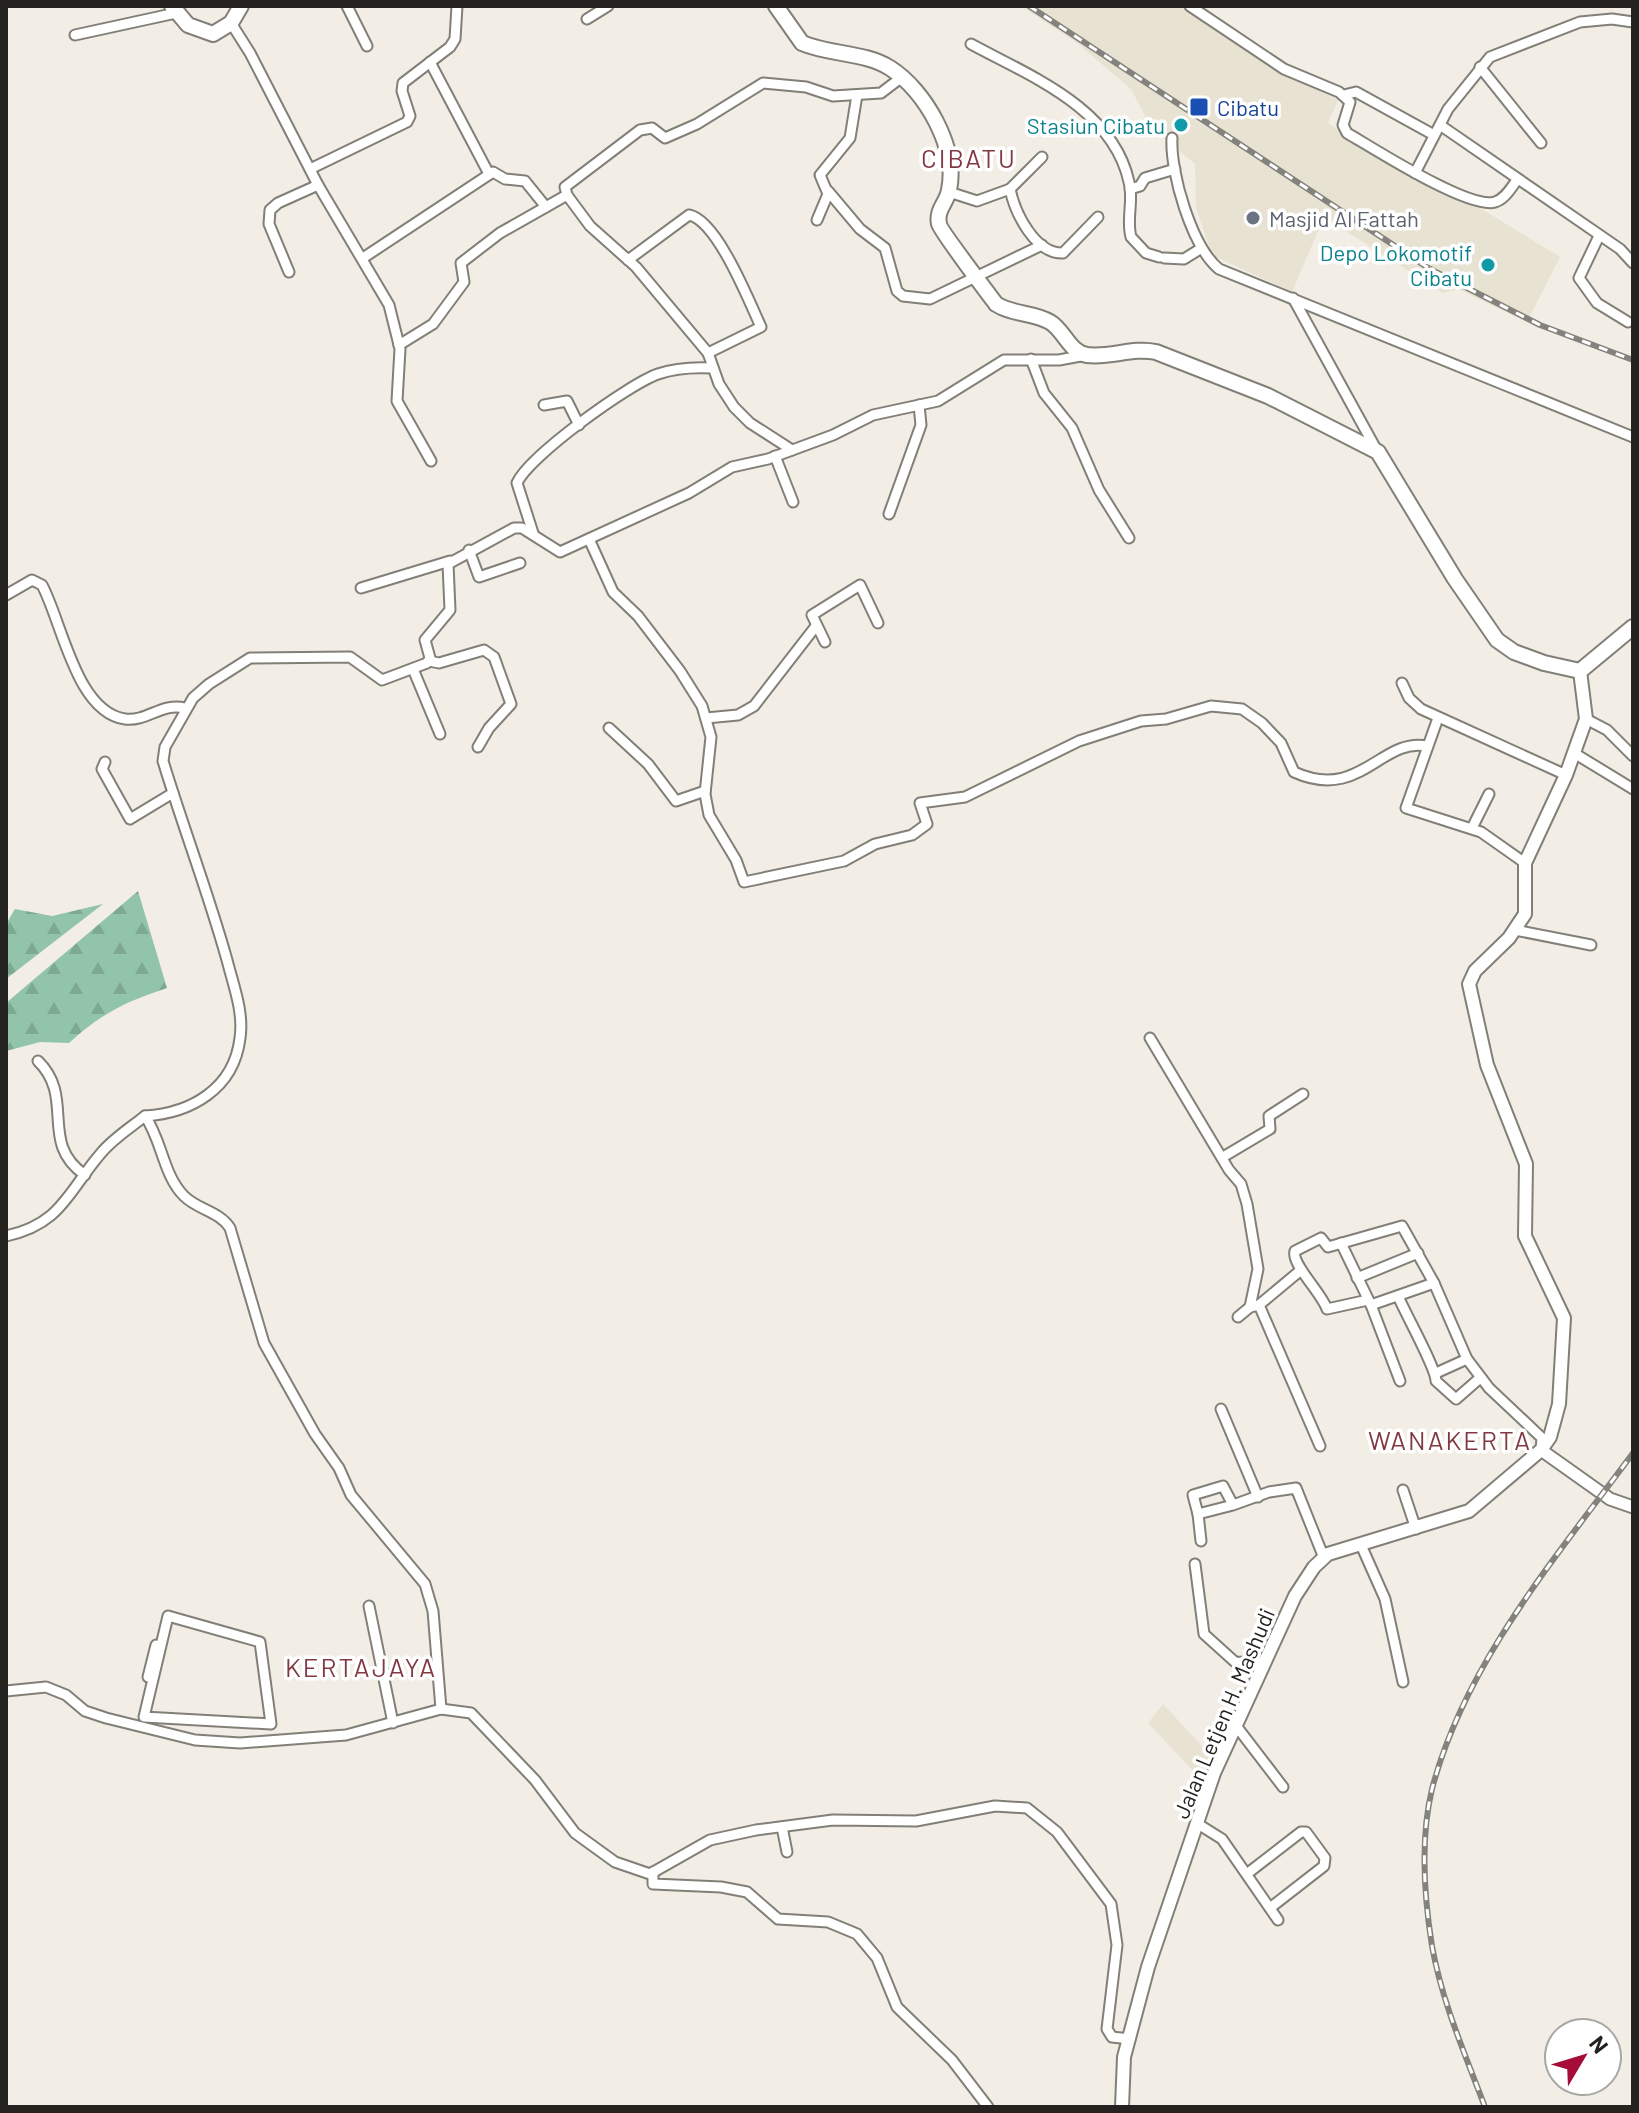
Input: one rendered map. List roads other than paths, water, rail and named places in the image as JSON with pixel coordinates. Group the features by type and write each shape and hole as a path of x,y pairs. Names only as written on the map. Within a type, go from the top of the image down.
{"main road":[{"path":"175,8 188,25 213,34 231,23 241,6"},
{"path":"776,6 802,43 882,63 902,77 939,125 949,168 949,192 940,206 939,225 996,304 1007,311 1052,323 1073,347 1086,355 1139,349 1156,352 1268,396 1378,452 1455,579 1497,640 1514,652 1580,671"},
{"path":"1580,671 1633,627"},
{"path":"1324,1558 1469,1511 1541,1450 1550,1437 1559,1404 1564,1318 1525,1236 1526,1164 1491,1077 1469,984 1484,961 1515,930 1527,905 1525,863 1566,775 1586,719 1580,671"},
{"name":"Jalan Letjen H. Mashudi","path":"1122,2107 1121,2080 1148,1967 1214,1773 1295,1596 1324,1558"}],"street":[{"path":"347,6 367,46"},
{"path":"310,169 407,122 410,116 402,91 403,83 455,39 457,6"},
{"path":"587,19 608,6"},
{"path":"1190,6 1295,76 1344,95 1350,102 1343,125 1347,133 1415,173 1475,201 1489,203 1501,200 1517,180"},
{"path":"75,35 175,8"},
{"path":"1415,173 1440,125 1480,67 1495,54 1580,22 1612,19 1633,22"},
{"path":"231,23 250,53 318,185 389,305 399,345 397,401 431,461"},
{"path":"971,44 1075,103 1118,151 1130,189 1131,237 1141,249 1162,258 1184,259 1200,249"},
{"path":"430,62 489,174"},
{"path":"1480,67 1541,143"},
{"path":"792,450 741,416 725,396 708,353 628,260 598,234 567,195 568,182 627,137 648,127 662,138 680,132 763,83 806,87 827,96 857,95 881,93 902,77"},
{"path":"1344,95 1356,92 1434,135"},
{"path":"857,95 848,143 820,175 828,191 860,229 885,248 899,294 930,299 1042,245"},
{"path":"1440,125 1633,263"},
{"path":"1172,138 1175,169 1200,249 1229,276 1293,298 1633,437"},
{"path":"949,192 977,201 1010,189 1042,157"},
{"path":"1130,189 1140,186 1145,178 1175,169"},
{"path":"363,258 495,172 505,179 525,181 546,207"},
{"path":"289,272 269,224 270,210 278,203 318,185"},
{"path":"1010,189 1021,217 1042,245 1063,253 1098,217"},
{"path":"817,220 828,191"},
{"path":"399,345 433,324 466,280 461,263 500,233 567,195"},
{"path":"628,260 689,215 704,225 721,248 761,327 708,353"},
{"path":"1599,236 1579,278 1597,303 1628,322"},
{"path":"1293,298 1323,358 1378,452"},
{"path":"361,588 450,561 514,528 522,528 560,552 689,493 732,467 792,450 873,415 938,401 1004,360 1072,359 1086,355"},
{"path":"1031,359 1044,393 1072,428 1099,490 1129,538"},
{"path":"534,536 518,496 518,479 550,447 656,374 713,368"},
{"path":"544,405 567,401 579,425"},
{"path":"889,514 921,425 919,405"},
{"path":"775,456 793,502"},
{"path":"589,539 613,592 638,616 680,671 706,718 711,748 705,791 711,821 736,860 744,882 844,861 875,844 908,837 927,824 920,803 965,797 1079,741 1141,721 1169,719 1189,710 1222,705 1242,709 1262,723 1281,743 1294,772 1323,779 1357,775 1411,744 1427,746"},
{"path":"469,550 479,577 520,563"},
{"path":"429,661 425,640 450,610 446,572 450,561"},
{"path":"6,595 32,580 42,585 77,675 107,711 117,717 135,719 166,706 185,708"},
{"path":"825,642 812,615 862,585 878,623"},
{"path":"706,718 738,715 754,706 816,626"},
{"path":"6,1236 38,1227 62,1207 117,1137 145,1116 181,1111 202,1102 234,1059 241,1038 238,1006 211,903 173,793 163,753 185,708 209,684 259,656 350,657 382,680 429,661 439,663 484,650 494,657 511,704 489,728 478,747"},
{"path":"413,669 440,734"},
{"path":"1402,683 1414,703 1438,718 1566,775"},
{"path":"1438,718 1406,808 1472,828 1525,863"},
{"path":"1586,719 1607,730 1633,756"},
{"path":"609,728 648,764 676,801 705,791"},
{"path":"1574,753 1633,789"},
{"path":"105,762 102,769 130,819 173,793"},
{"path":"1472,828 1489,794"},
{"path":"1515,930 1591,945"},
{"path":"1150,1038 1241,1184 1258,1269 1254,1306 1320,1446"},
{"path":"38,1061 49,1072 54,1086 65,1158 85,1175"},
{"path":"1223,1157 1270,1129 1267,1117 1303,1094"},
{"path":"145,1116 182,1195 219,1216 230,1228 264,1343 315,1434 339,1468 351,1495 425,1584 433,1611 441,1709"},
{"path":"1434,1283 1398,1296 1327,1309 1320,1292 1293,1257 1304,1244 1321,1238 1328,1247 1402,1226 1434,1283 1467,1359 1480,1378 1542,1438 1541,1450 1610,1499 1633,1507"},
{"path":"1341,1243 1370,1302 1400,1381"},
{"path":"1357,1278 1418,1253"},
{"path":"1238,1317 1301,1270"},
{"path":"1398,1296 1416,1340 1436,1373 1436,1381 1456,1399 1480,1378"},
{"path":"1436,1373 1467,1359"},
{"path":"1221,1409 1258,1497"},
{"path":"1201,1541 1193,1495 1223,1486 1233,1505"},
{"path":"1198,1514 1296,1488 1324,1558"},
{"path":"1403,1490 1416,1529"},
{"path":"1361,1545 1385,1599 1403,1682"},
{"path":"1195,1564 1204,1634 1235,1662 1262,1663"},
{"path":"369,1606 393,1723"},
{"path":"143,1729 144,1717 151,1658 168,1616 260,1642 271,1724 144,1717"},
{"path":"6,1691 46,1687 66,1695 85,1711 143,1729 195,1740 240,1743 346,1735 441,1709 459,1710 477,1717 494,1741 535,1780 575,1833 615,1862 653,1877 735,1889 754,1896 778,1919 828,1922 857,1934 877,1958 897,2007 952,2060 988,2107"},
{"path":"1237,1727 1283,1787"},
{"path":"653,1877 710,1840 833,1820 916,1821 1013,1805 1038,1815 1057,1832 1111,1904 1117,1945 1107,2029 1112,2037 1130,2039"},
{"path":"1198,1824 1222,1839 1278,1920"},
{"path":"782,1827 787,1852"},
{"path":"1248,1873 1301,1832 1306,1832 1325,1858 1324,1866 1270,1908"}],"railway":[{"path":"1029,6 1430,269 1540,325 1633,360"},
{"path":"1485,2107 1448,2008 1432,1946 1424,1868 1432,1789 1447,1743 1490,1654 1545,1571 1633,1453"}],"place":[{"name":"Cibatu","path":"1199,107"},
{"name":"Stasiun Cibatu","path":"1181,125"},
{"name":"Masjid Al Fattah","path":"1253,218"},
{"name":"Depo Lokomotif Cibatu","path":"1488,265"}],"district":[{"name":"CIBATU","path":"969,157"},
{"name":"WANAKERTA","path":"1450,1439"},
{"name":"KERTAJAYA","path":"361,1666"}]}
